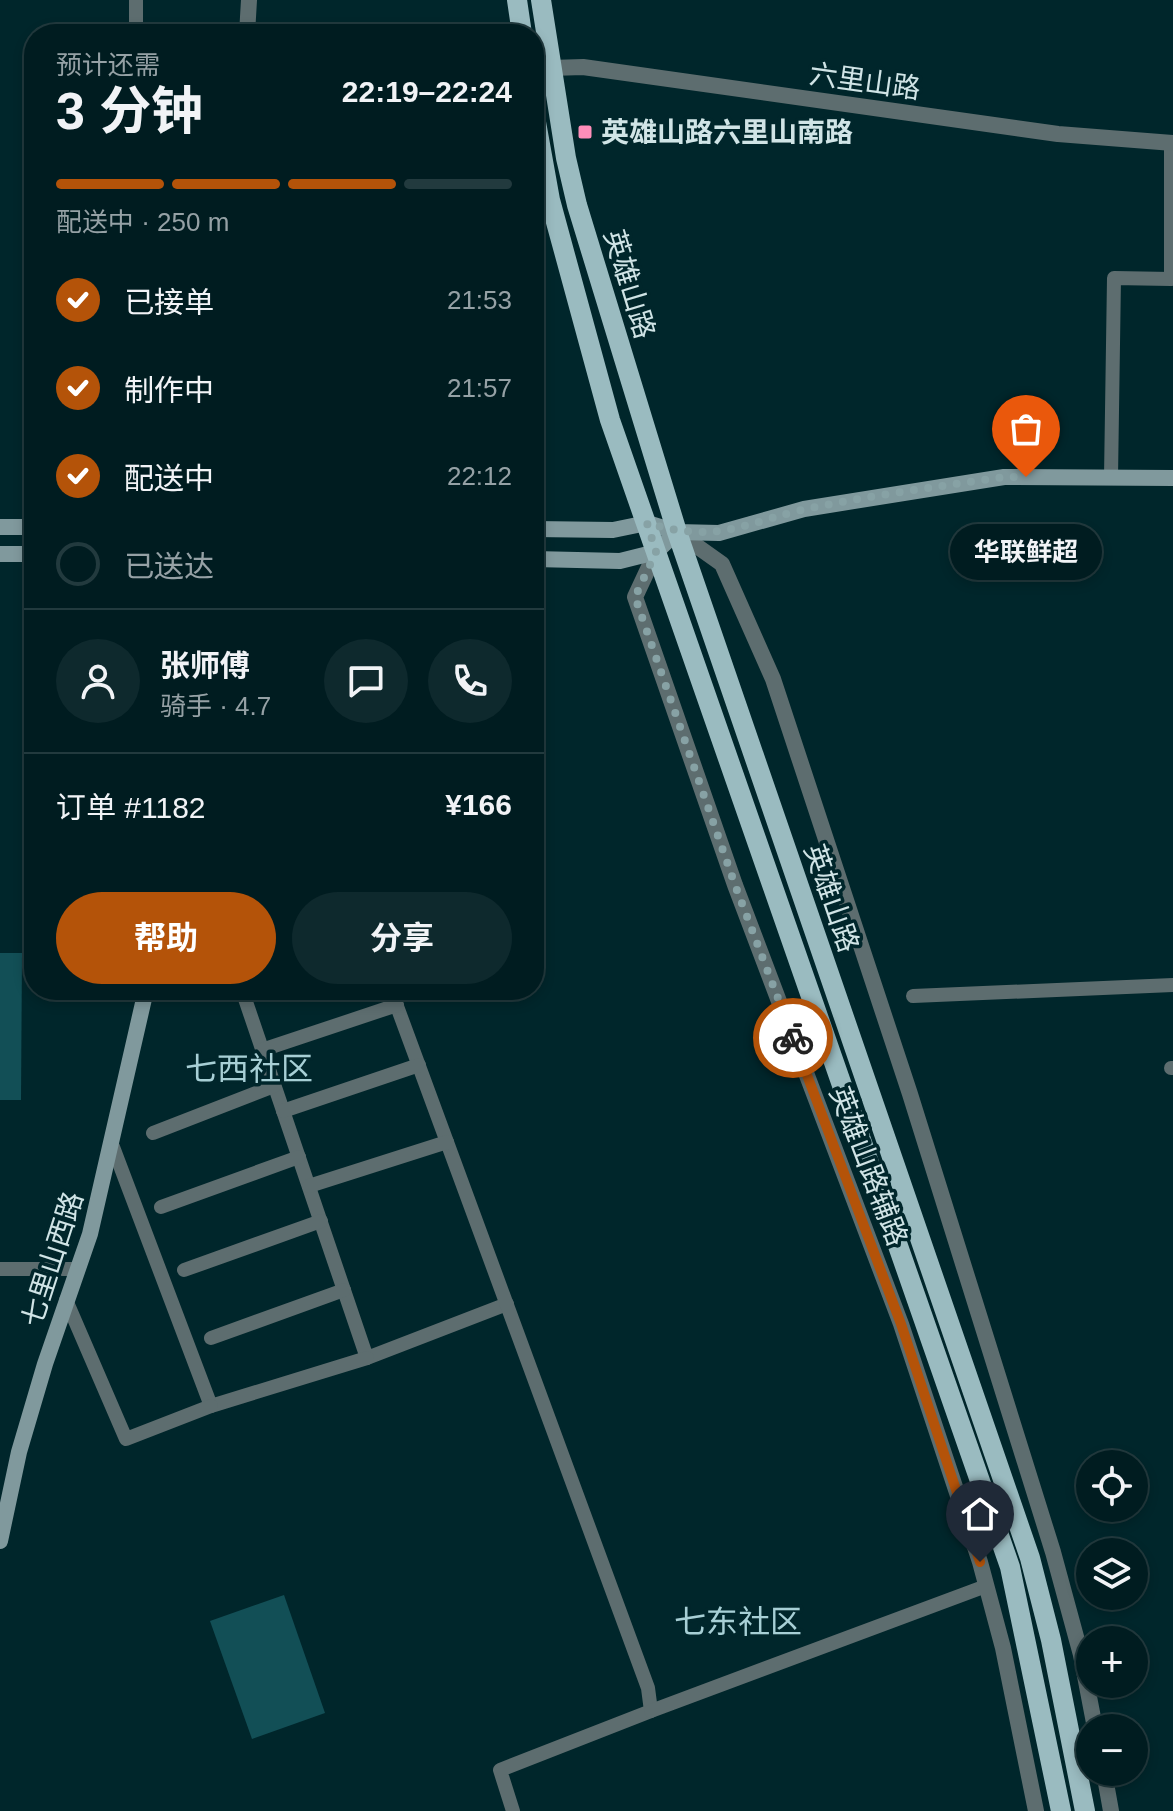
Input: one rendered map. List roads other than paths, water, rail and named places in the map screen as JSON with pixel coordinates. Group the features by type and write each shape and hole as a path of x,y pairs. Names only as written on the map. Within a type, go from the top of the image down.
{"main road":[{"path":"517,0 521,24"},
{"name":"英雄山路","path":"541,0 577,205 677,532 1030,1558 1051,1640 1085,1811"},
{"name":"英雄山路","path":"544,167 550,200 610,420 1010,1567 1061,1811"},
{"path":"544,529 613,530 647,523 677,532 719,533 804,509 1004,477 1173,478"},
{"path":"0,527 24,527"},
{"path":"544,559 620,561 656,552 677,532"},
{"path":"0,554 24,554"},
{"name":"七里山西路","path":"0,1541 19,1452 90,1234 113,1147 144,1000"}],"street":[{"path":"136,0 136,24"},
{"path":"248,24 249,0"},
{"name":"六里山路","path":"551,68 583,67 1058,134 1172,143"},
{"path":"1111,477 1114,278 1171,279 1172,143"},
{"name":"英雄山路辅路","path":"677,532 722,564 773,679 910,1094 1053,1552 1081,1655 1092,1714"},
{"name":"英雄山路辅路","path":"656,552 635,597 735,885 901,1324 986,1586 1003,1648 1036,1811"},
{"path":"913,996 1173,985"},
{"path":"245,1000 367,1358"},
{"path":"395,1000 648,1688 651,1711"},
{"path":"262,1050 397,1005"},
{"path":"283,1111 419,1065"},
{"path":"153,1133 274,1086"},
{"path":"309,1186 447,1142"},
{"path":"113,1147 211,1406"},
{"path":"161,1207 299,1157"},
{"path":"184,1270 321,1221"},
{"path":"0,1269 77,1269"},
{"path":"211,1338 344,1290"},
{"path":"66,1300 126,1439 211,1406 367,1358 507,1304"},
{"path":"513,1811 500,1770 986,1586"},
{"path":"1107,1786 1111,1811"}],"place":[{"name":"英雄山路六里山南路","path":"585,132"},
{"name":"华联鲜超","path":"1026,477"}],"district":[{"name":"七西社区","path":"249,1069"},
{"name":"七东社区","path":"738,1622"}]}
